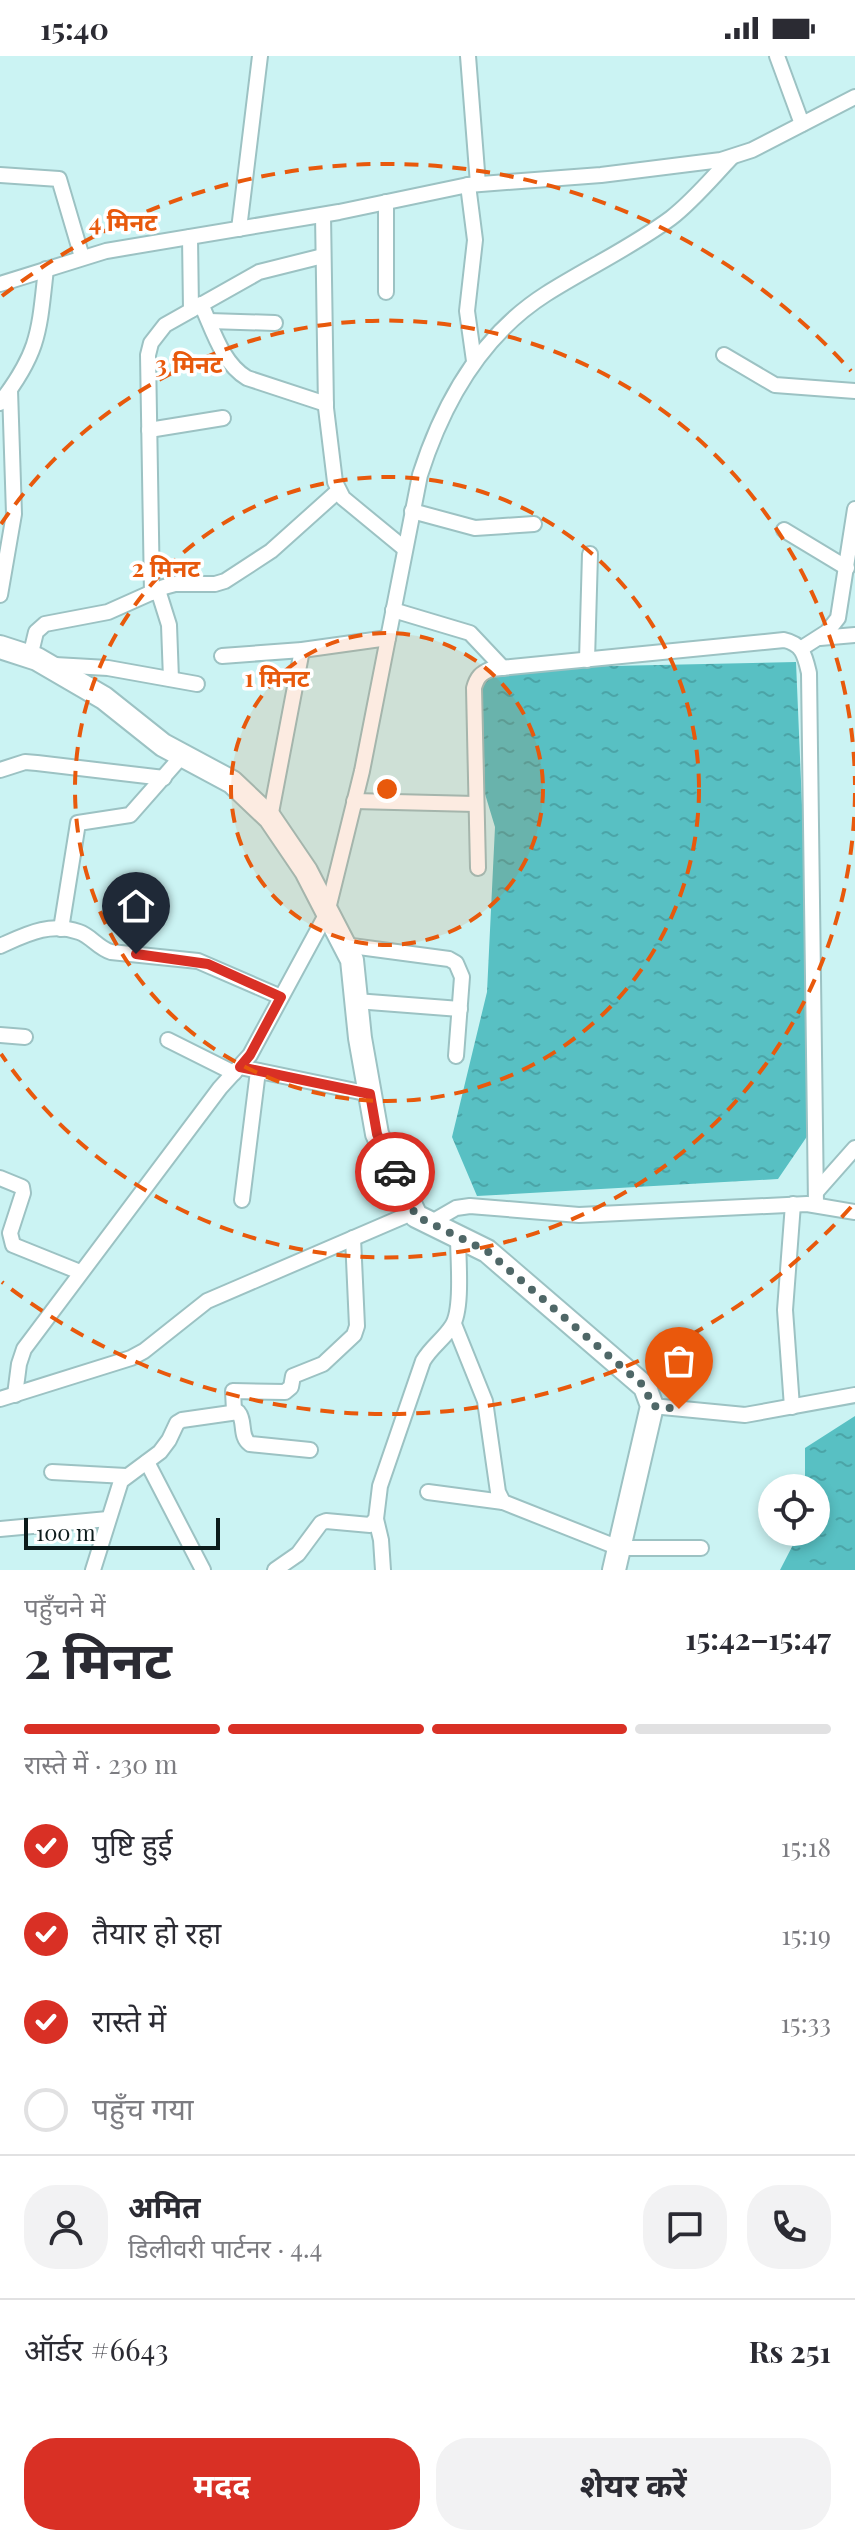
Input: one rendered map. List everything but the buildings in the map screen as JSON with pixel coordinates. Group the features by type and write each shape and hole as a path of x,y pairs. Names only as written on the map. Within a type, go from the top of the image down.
{"main road":[{"path":"0,647 38,661 104,698 163,745 232,782 270,818 306,871 352,960 377,1134 422,1217 487,1251 645,1387 652,1406 617,1559"}],"street":[{"path":"239,229 260,56"},
{"path":"468,56 475,240 467,311 474,361"},
{"path":"777,56 802,124"},
{"path":"0,284 82,257 323,215 473,184 601,175 731,158 855,97"},
{"path":"15,1395 24,1349 220,1088 250,1055 327,913 354,801 412,511 429,447 452,394 474,361 521,312 670,218 731,158"},
{"path":"0,175 59,179 82,257"},
{"path":"386,202 386,292"},
{"path":"323,215 326,404 338,491 405,549"},
{"path":"190,237 196,307 209,321 228,362 247,378 326,404"},
{"path":"171,679 170,633 155,591 149,430 148,355 151,343 165,325 270,267 323,256"},
{"path":"0,403 34,351 46,269"},
{"path":"209,321 275,323"},
{"path":"724,355 775,385 855,391"},
{"path":"0,595 11,547 14,514 10,390"},
{"path":"149,430 223,418"},
{"path":"197,684 108,668 38,661 39,627 108,612 175,584 207,585 225,581 271,551 338,491"},
{"path":"802,648 832,628 838,618 855,509"},
{"path":"412,511 475,528 534,524"},
{"path":"784,530 847,568"},
{"path":"587,660 590,554"},
{"path":"393,610 470,633 503,668"},
{"path":"819,638 855,635"},
{"path":"222,656 302,650 388,638"},
{"path":"478,868 474,688 483,673 503,668 784,640 802,648 809,673 816,1198"},
{"path":"270,818 302,650"},
{"path":"61,929 78,823 130,815 182,756"},
{"path":"0,770 11,765 37,763 164,778"},
{"path":"354,801 475,804"},
{"path":"0,946 42,928 80,932 111,952 208,964 281,997"},
{"path":"344,945 449,959 456,963 462,977 456,1056"},
{"path":"356,1001 460,1009"},
{"path":"0,1035 25,1037"},
{"path":"168,1040 237,1070 258,1071 370,1094"},
{"path":"242,1200 258,1071"},
{"path":"816,1198 855,1148"},
{"path":"0,1178 22,1187 23,1193 10,1233 13,1245 80,1272"},
{"path":"0,1399 131,1358 207,1301 353,1238 463,1206 579,1215 793,1204 816,1198 855,1212"},
{"path":"792,1407 785,1310 793,1204"},
{"path":"383,1570 376,1519 380,1486 423,1361 454,1324 457,1312 458,1237"},
{"path":"234,1411 233,1391 285,1392 291,1387 293,1376 318,1367 354,1335 357,1326 353,1238"},
{"path":"454,1324 485,1401 498,1492 503,1502"},
{"path":"652,1406 745,1415 855,1395"},
{"path":"93,1570 117,1490 126,1476 165,1446 177,1423 234,1411 240,1413 244,1438 250,1444 310,1450"},
{"path":"147,1462 203,1570"},
{"path":"52,1472 126,1476"},
{"path":"428,1492 503,1502 617,1559 701,1548"},
{"path":"0,1529 108,1519"},
{"path":"275,1570 298,1554 321,1523 370,1525 376,1519"}],"water":[{"path":"796,662 811,1019 808,1135 778,1179 477,1196 452,1137 487,992 495,827 485,794 482,678 517,668"},
{"path":"855,1416 855,1570 780,1570 792,1546 830,1546 830,1474 805,1474 805,1448"}],"way so far":[{"path":"395,1172 416,1216 487,1251 645,1387 652,1406 679,1409"}],"route":[{"path":"136,954 198,961 281,997 250,1055 240,1067 370,1094 377,1134 395,1172"}]}
